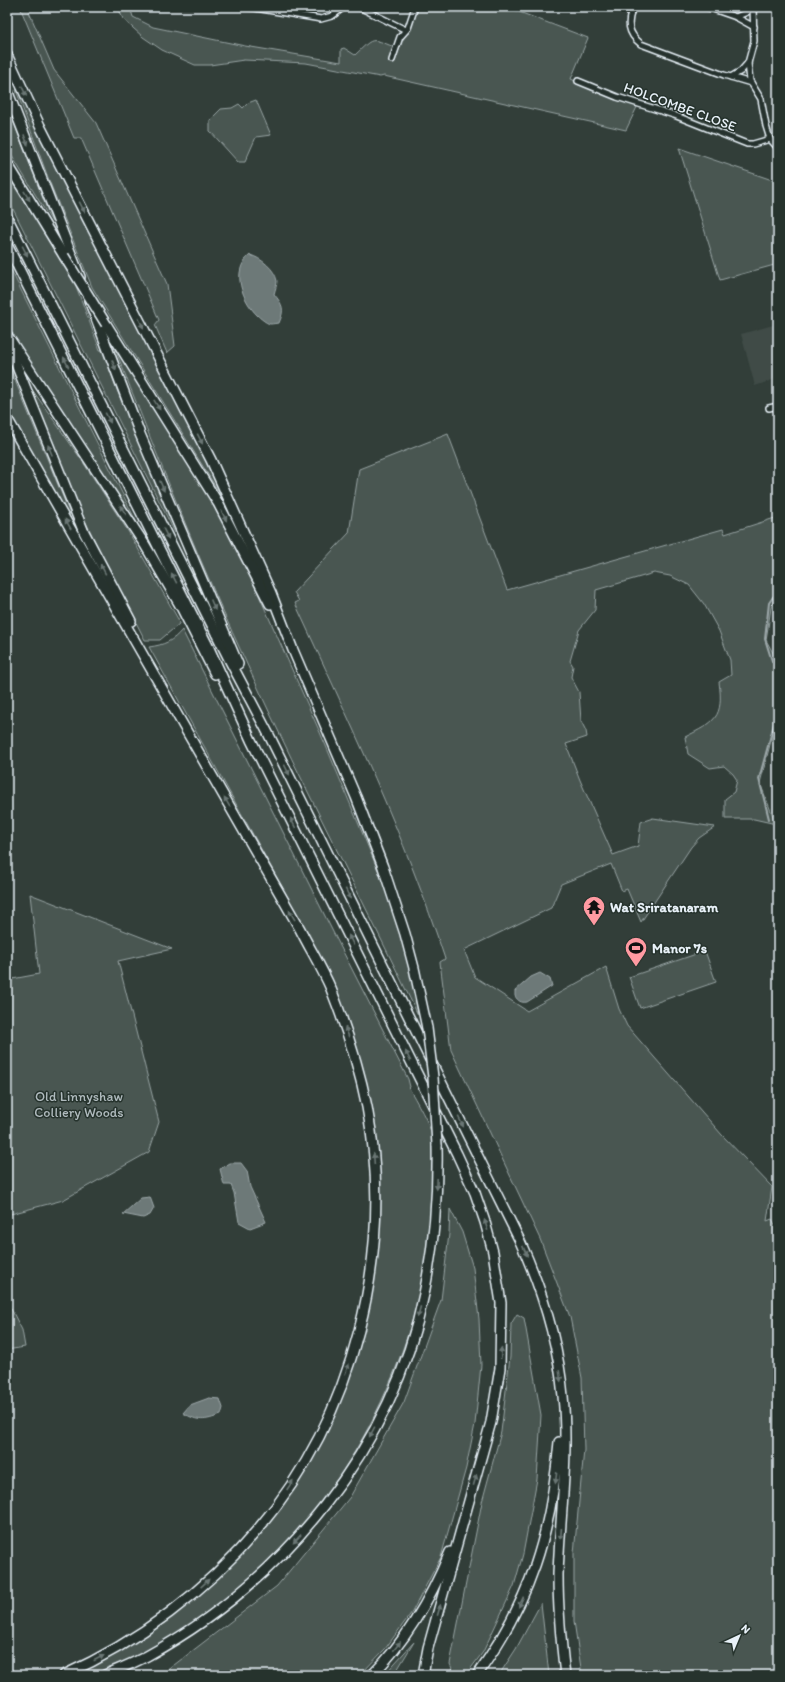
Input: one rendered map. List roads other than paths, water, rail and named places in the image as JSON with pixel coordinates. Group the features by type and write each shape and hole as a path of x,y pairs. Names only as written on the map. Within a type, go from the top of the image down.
{"highway":[{"path":"7,56 40,126 211,460 271,593 293,650 356,798 385,874 407,940 427,1028 433,1077 438,1144 437,1202 424,1295 407,1354 394,1388 358,1457 322,1510 302,1534 258,1578 206,1619 174,1641 146,1657 104,1675"},
{"path":"7,90 140,434 269,735"},
{"path":"7,163 218,503 293,650"},
{"path":"7,216 224,649 269,735 532,1266 554,1336 564,1397 565,1478 558,1605 565,1675"},
{"path":"7,245 209,648 251,740 457,1154 475,1194 489,1236 501,1303 500,1368 491,1422 428,1648 422,1675"},
{"path":"7,336 145,546 181,607 202,651 251,740"},
{"path":"7,342 83,530 213,776"},
{"path":"7,418 300,929 330,987 351,1042 367,1107 375,1176 373,1248 367,1295 358,1335 350,1361 324,1424 291,1483 258,1530 201,1587 158,1622 105,1655 64,1675"},
{"path":"477,1675 498,1646 517,1611 539,1555 552,1503 564,1397"},
{"path":"372,1675 398,1645 427,1602 438,1581 464,1518"}],"street":[{"path":"249,7 321,19 332,16 344,7"},
{"path":"359,7 406,30"},
{"path":"392,60 400,37 408,28 415,7"},
{"path":"633,7 629,17 629,29 635,39 641,44 751,83"},
{"path":"707,7 736,17 754,27"},
{"path":"731,77 741,72 748,63 753,46 754,27 752,7"},
{"path":"736,17 747,12 752,7"},
{"path":"748,63 751,83 761,99 770,139 778,148"},
{"name":"HOLCOMBE CLOSE","path":"582,80 617,97 666,113 747,144 754,144 770,139"},
{"path":"769,407 778,406"}],"waterway":[{"path":"778,593 769,603 765,639 772,661 778,669"},
{"path":"769,819 759,779 778,709"},
{"path":"775,835 778,843"}],"place":[{"name":"Wat Sriratanaram","path":"594,926"},
{"name":"Manor 7s","path":"636,968"}],"park label":[{"name":"Old Linnyshaw Colliery Woods","path":"79,1104"}]}
